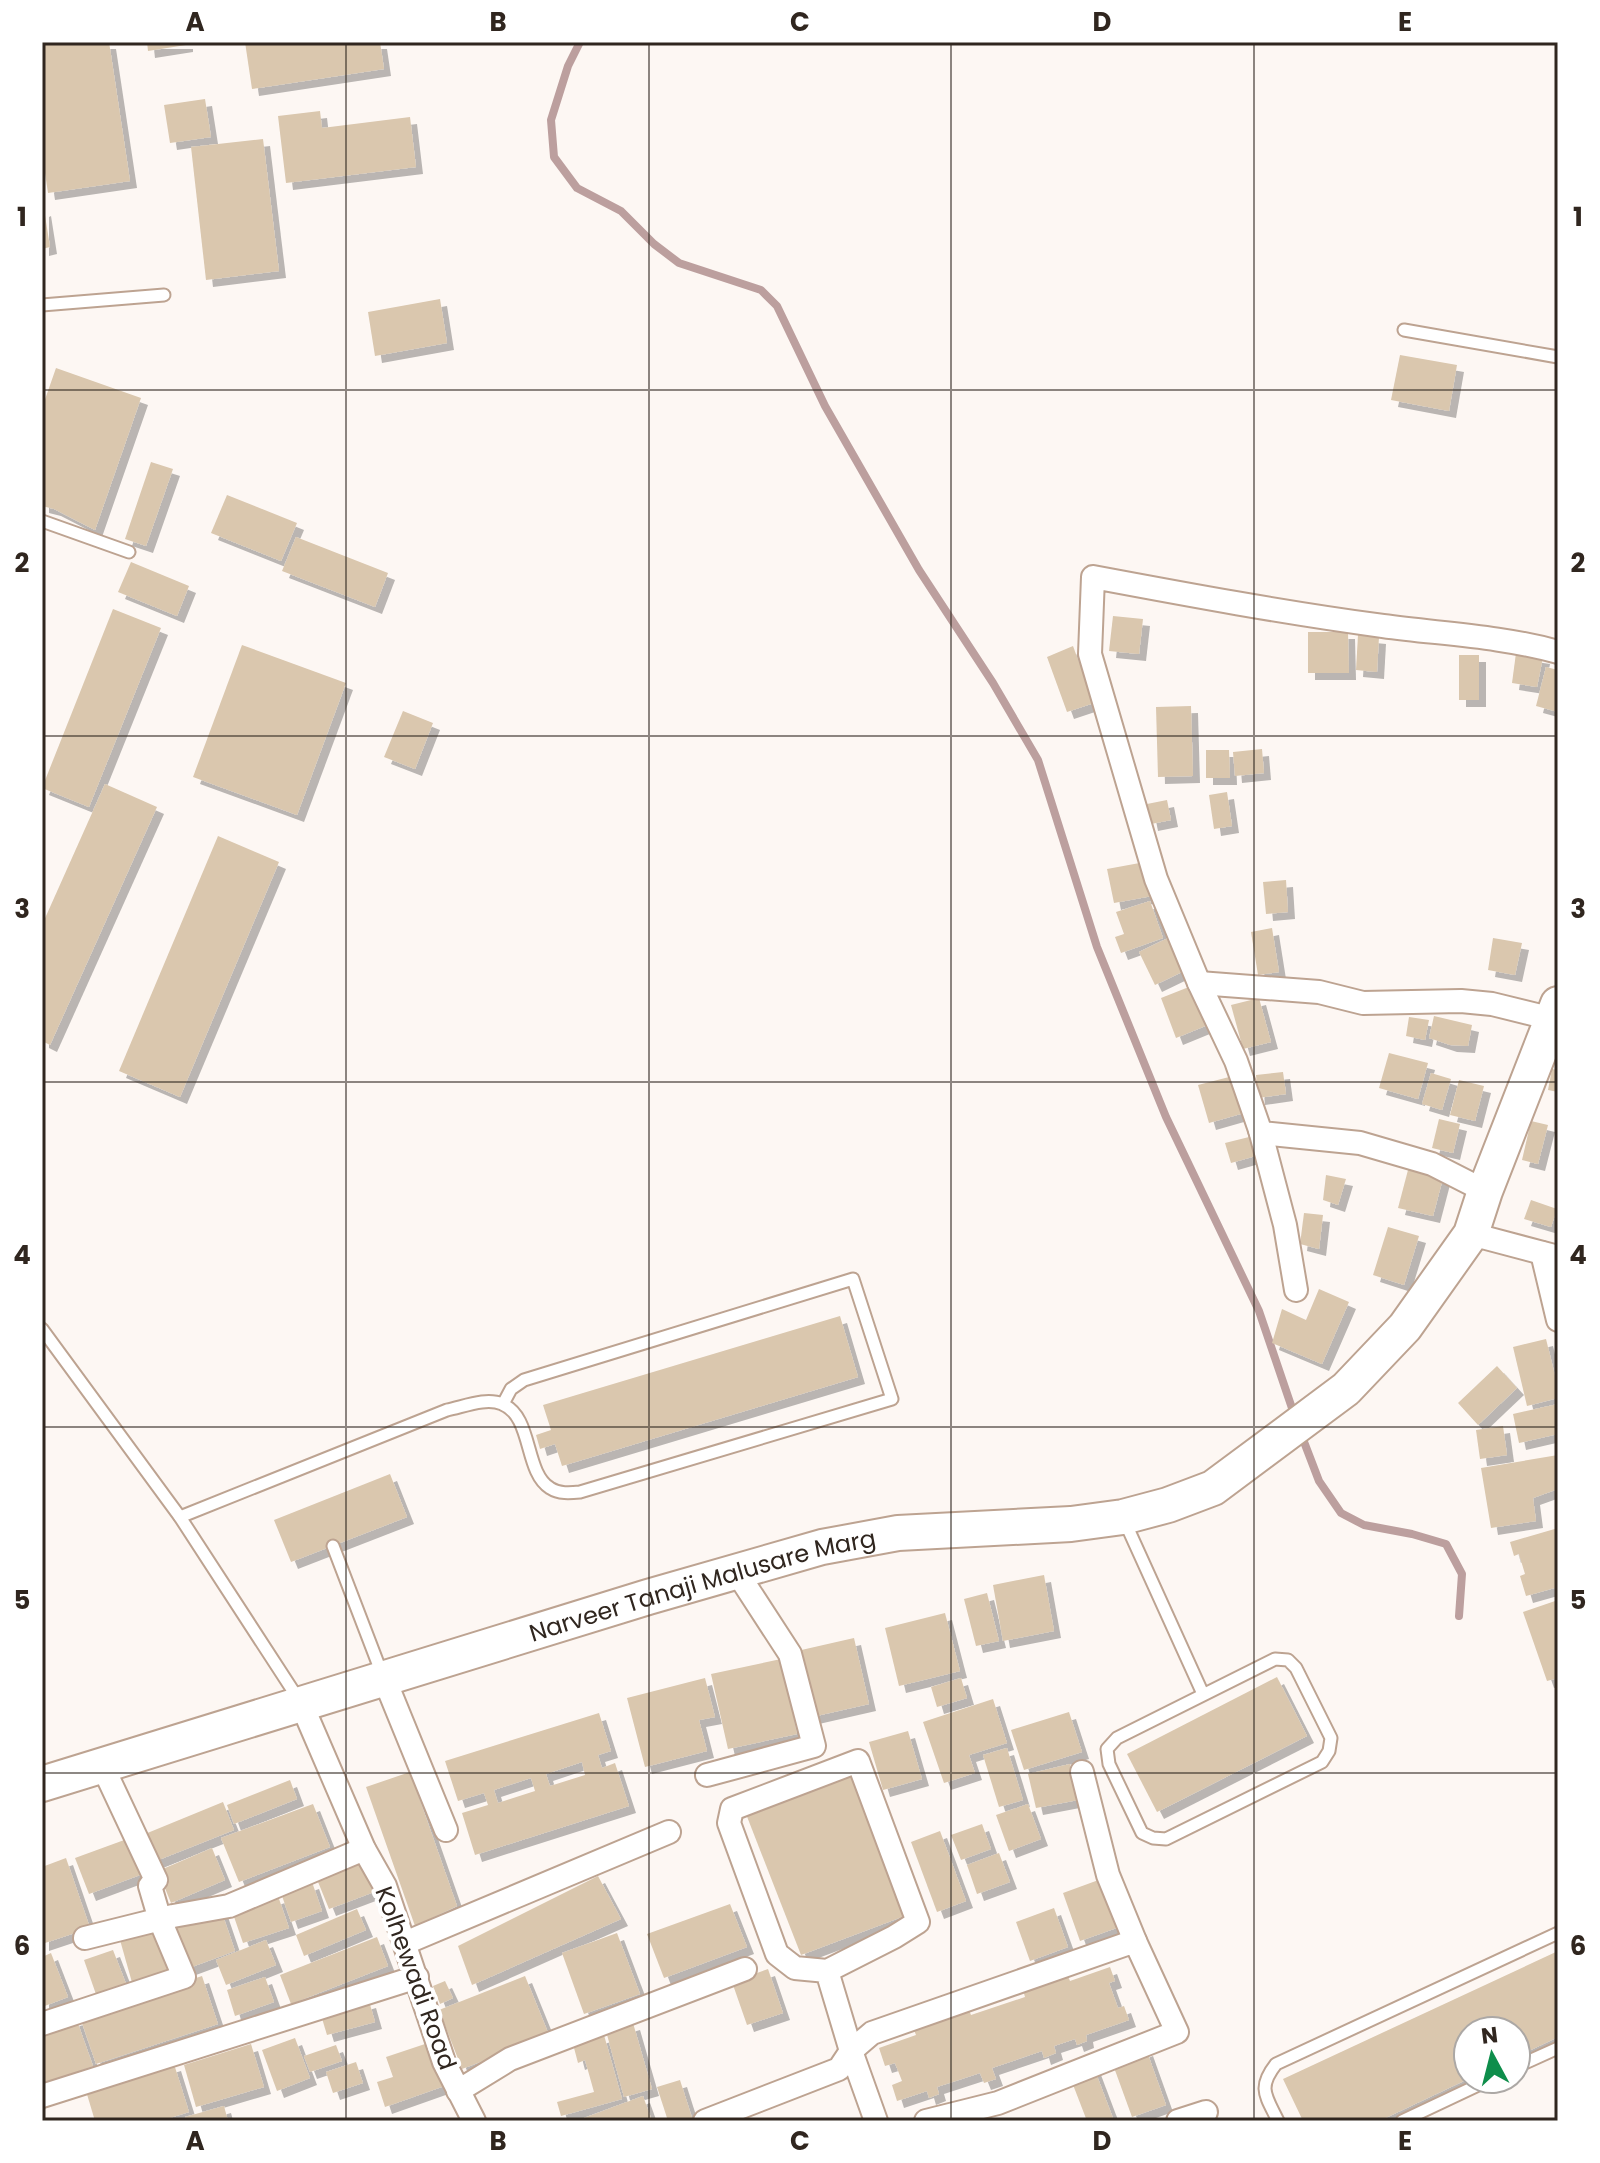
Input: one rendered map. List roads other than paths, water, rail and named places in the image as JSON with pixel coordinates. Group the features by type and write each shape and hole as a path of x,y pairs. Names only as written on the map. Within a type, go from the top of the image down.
{"main road":[{"name":"Narveer Tanaji Malusare Marg","path":"42,1784 822,1547 898,1533 1071,1524 1123,1517 1213,1488 1346,1389 1405,1327 1471,1234 1556,1012"}],"street":[{"path":"1296,1290 1285,1225 1260,1130 1236,1061 1199,983 1156,879 1090,654 1093,577 1381,626 1525,643 1558,652"},
{"path":"1199,983 1319,992 1363,1003 1461,1001 1556,1012"},
{"path":"1260,1130 1261,1133 1360,1143 1432,1164 1485,1191"},
{"path":"1471,1234 1550,1255 1558,1320"},
{"path":"707,1775 814,1746 790,1654 736,1571"},
{"path":"384,1678 446,1830"},
{"name":"Kolhewadi Road","path":"301,1703 364,1849 385,1886 444,2062 474,2121"},
{"path":"858,1761 918,1922 827,1971 795,1968 777,1954 729,1823 732,1809 858,1761"},
{"path":"42,2024 184,1977 160,1920 150,1886 156,1880 102,1765"},
{"path":"926,2121 998,2103 1177,2032 1108,1875 1082,1772"},
{"path":"405,1943 669,1832"},
{"path":"85,1938 229,1906 364,1849"},
{"path":"705,2121 839,2069 851,2051 872,2033 1135,1941"},
{"path":"458,2091 510,2059 745,1969"},
{"path":"827,1971 876,2121"},
{"path":"42,2096 417,1977"},
{"path":"1178,2121 1206,2112"}],"lane":[{"path":"42,305 164,295"},
{"path":"1404,330 1558,357"},
{"path":"42,521 129,552"},
{"path":"180,1517 447,1410 486,1401 503,1404 513,1412 540,1479 550,1488 565,1493 580,1492 892,1399 853,1279 524,1380 511,1389 503,1404"},
{"path":"42,1329 180,1517 301,1703"},
{"path":"1123,1517 1203,1694"},
{"path":"333,1546 384,1678"},
{"path":"1275,1659 1288,1660 1296,1668 1331,1738 1329,1751 1322,1762 1166,1839 1153,1838 1142,1833 1109,1764 1107,1749 1117,1738 1203,1694 1275,1659"},
{"path":"1278,2121 1265,2093 1265,2077 1276,2064 1558,1933"},
{"path":"1532,2060 1558,2048"},
{"path":"1402,2121 1457,2095"}],"waterway":[{"path":"580,42 568,66 551,120 554,157 577,188 621,211 654,244 679,263 761,290 777,306 825,406 919,570 993,683 1038,760 1097,947 1166,1117 1259,1311 1295,1417"},
{"path":"1301,1434 1319,1481 1341,1513 1364,1525 1446,1544 1462,1574 1459,1616"}]}
